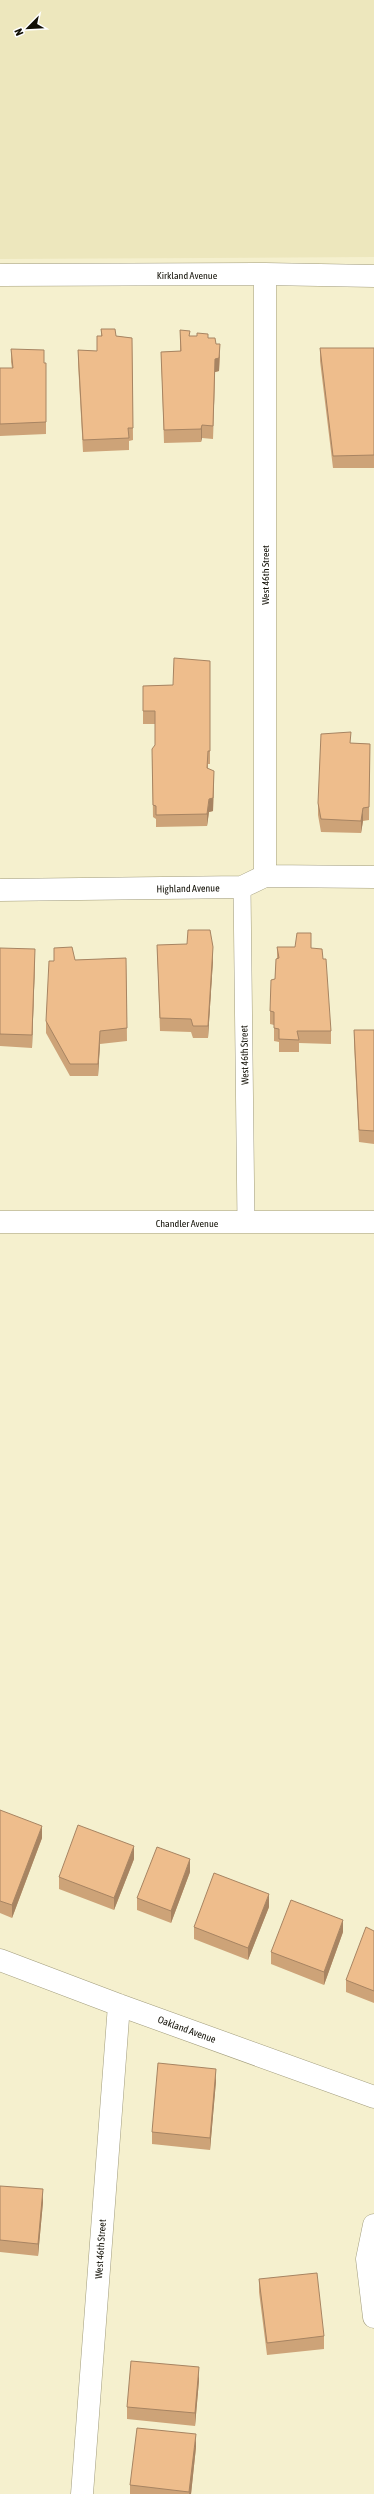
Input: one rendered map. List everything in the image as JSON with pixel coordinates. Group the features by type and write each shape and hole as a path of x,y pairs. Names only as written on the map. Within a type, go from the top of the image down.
{"street":[{"name":"Kirkland Avenue","path":"0,275 265,274 374,276"},
{"name":"West 46th Street","path":"265,274 265,876"},
{"name":"Highland Avenue","path":"0,890 242,887 265,876 374,877"},
{"name":"Chandler Avenue","path":"0,1222 374,1222"},
{"name":"Oakland Avenue","path":"0,1960 119,2005 374,2097"},
{"name":"West 46th Street","path":"82,2494 119,2005"},
{"path":"374,2225 367,2259 374,2317"}],"lane":[{"name":"West 46th Street","path":"242,887 246,1223"}],"shaded area":[{"path":"0,0 374,0 374,257 0,259"}],"building":[{"path":"101,329 115,329 116,336 132,338 133,428 128,428 129,438 83,440 78,350 97,351 97,336 102,336"},
{"path":"180,330 190,331 189,336 197,336 197,333 208,334 208,338 215,338 216,344 220,344 219,358 215,359 213,426 202,425 201,429 164,430 161,352 181,351"},
{"path":"320,348 374,348 374,455 333,456"},
{"path":"11,349 44,350 44,363 46,363 46,422 0,424 0,368 13,368"},
{"path":"174,658 210,661 210,751 208,751 207,768 214,771 213,798 209,799 207,814 156,815 156,806 153,805 152,749 155,745 155,711 143,711 143,686 173,685"},
{"path":"351,732 350,743 370,744 369,807 363,808 361,821 321,819 318,803 321,734"},
{"path":"188,930 210,930 213,947 208,1026 193,1026 191,1019 160,1018 157,945 187,944"},
{"path":"297,933 311,933 311,948 322,949 323,959 326,959 331,1031 297,1031 299,1040 279,1039 279,1029 274,1028 274,1012 270,1011 271,980 275,979 276,959 279,958 277,947 295,947"},
{"path":"72,947 75,960 126,958 127,1028 100,1031 98,1064 70,1064 46,1021 49,961 54,961 54,948"},
{"path":"0,948 35,949 32,1035 0,1034"},
{"path":"354,1030 374,1030 374,1131 359,1130"},
{"path":"0,1810 42,1826 12,1905 0,1901"},
{"path":"78,1825 134,1846 114,1898 59,1877"},
{"path":"157,1847 190,1859 171,1911 137,1898"},
{"path":"214,1873 269,1894 248,1948 194,1927"},
{"path":"291,1900 343,1920 324,1972 271,1952"},
{"path":"366,1927 374,1931 374,1991 346,1980"},
{"path":"158,2063 216,2069 210,2138 152,2132"},
{"path":"0,2186 43,2189 38,2244 0,2240"},
{"path":"317,2273 324,2336 267,2343 259,2279"},
{"path":"131,2361 199,2367 195,2413 127,2407"},
{"path":"137,2428 196,2434 189,2492 130,2485"}]}
